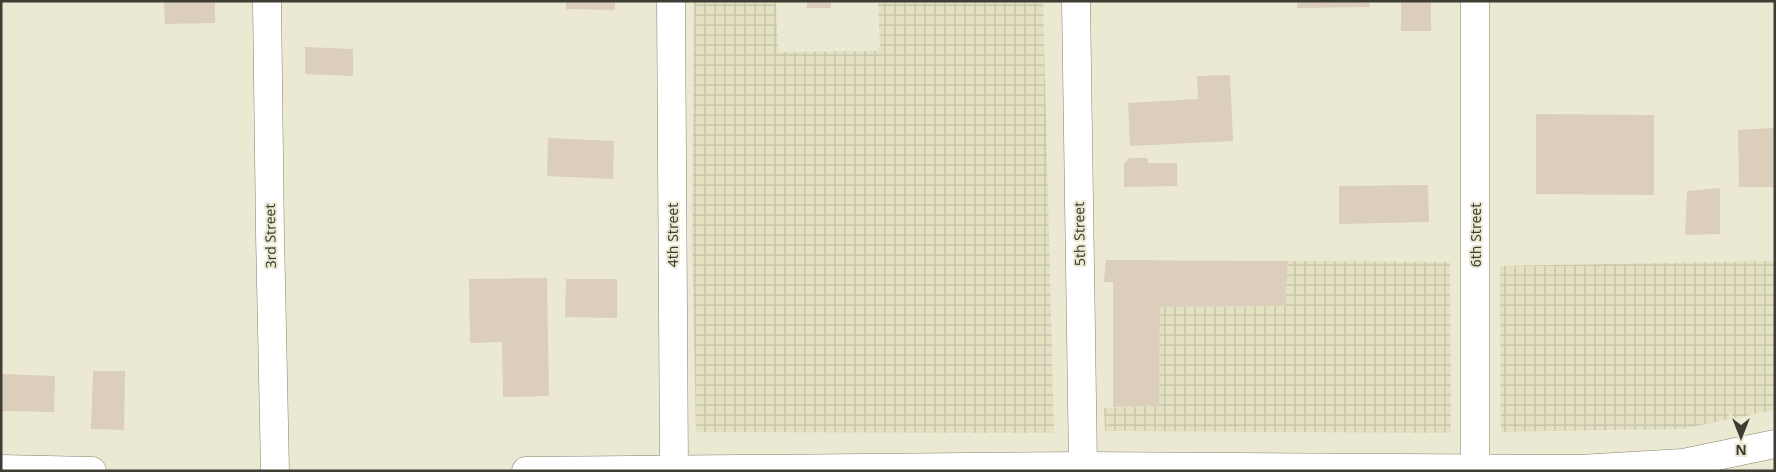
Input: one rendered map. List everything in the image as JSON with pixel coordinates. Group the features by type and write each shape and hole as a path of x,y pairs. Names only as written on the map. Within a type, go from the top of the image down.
{"street":[{"name":"3rd Street","path":"267,1 275,471"},
{"name":"4th Street","path":"671,1 674,469"},
{"name":"5th Street","path":"1076,1 1083,466"},
{"name":"6th Street","path":"1475,1 1475,469"},
{"path":"526,471 1083,466 1580,469 1683,462 1775,444"},
{"path":"1,470 92,471"}],"shaded area":[{"path":"694,1 776,1 778,52 875,51 880,48 878,1 1043,1 1054,433 696,432 692,242"},
{"path":"1288,261 1450,262 1451,433 1105,431 1104,408 1159,406 1160,307 1285,306"},
{"path":"1775,261 1775,410 1682,429 1501,432 1500,266"}],"building":[{"path":"164,1 215,1 215,23 165,24"},
{"path":"566,1 615,1 615,10 566,9"},
{"path":"807,1 831,1 831,8 807,8"},
{"path":"1297,1 1369,1 1370,7 1297,8"},
{"path":"1401,1 1431,1 1431,31 1401,31"},
{"path":"305,47 353,49 353,76 305,74"},
{"path":"1230,75 1233,141 1130,146 1128,103 1198,99 1197,76"},
{"path":"1536,114 1654,115 1654,195 1536,194"},
{"path":"1775,128 1775,187 1739,187 1738,130"},
{"path":"548,138 614,141 613,179 547,176"},
{"path":"1129,158 1147,158 1148,163 1177,163 1177,186 1124,187 1124,164"},
{"path":"1428,185 1429,222 1339,224 1339,186"},
{"path":"1720,188 1720,234 1685,235 1687,191"},
{"path":"1106,260 1288,261 1285,306 1160,307 1159,406 1113,407 1113,282 1104,282"},
{"path":"547,278 549,396 503,397 502,342 470,343 469,279"},
{"path":"566,279 617,279 617,318 565,317"},
{"path":"93,371 125,371 124,430 91,429"},
{"path":"1,374 55,376 54,412 1,411"}]}
